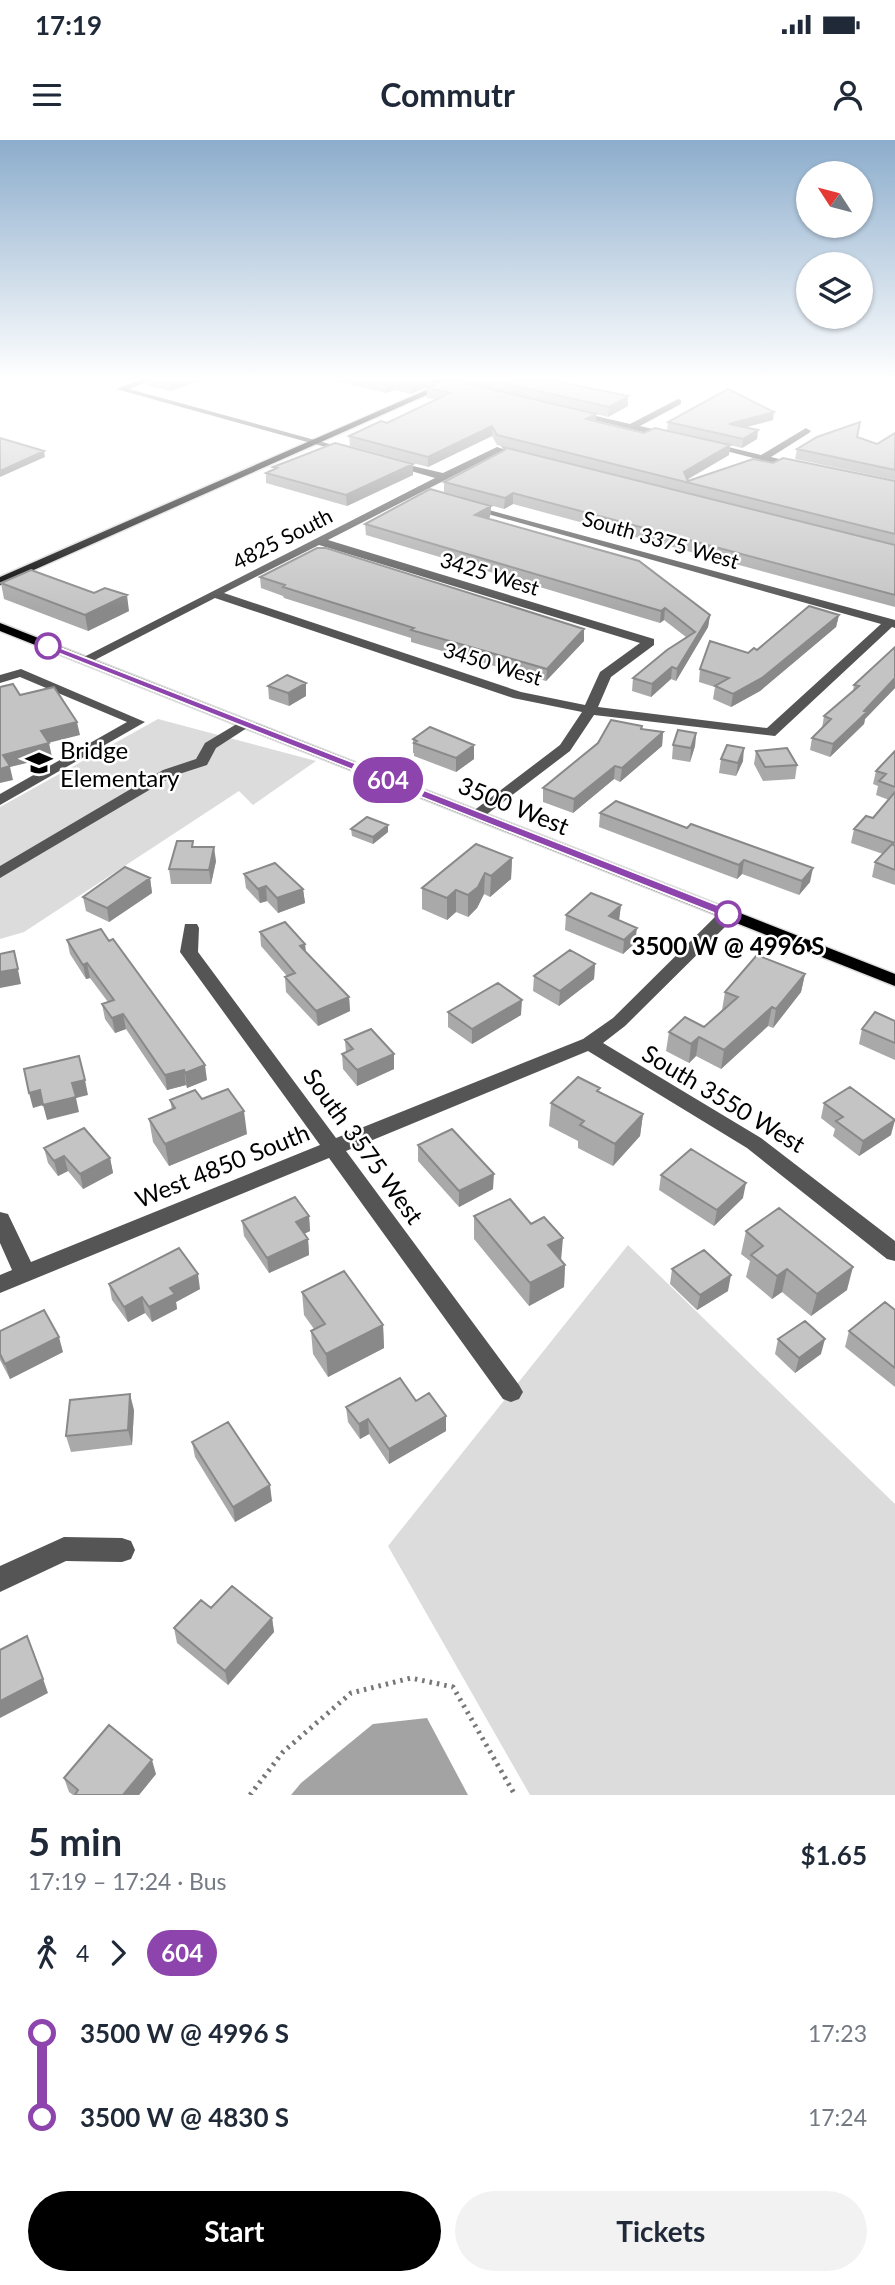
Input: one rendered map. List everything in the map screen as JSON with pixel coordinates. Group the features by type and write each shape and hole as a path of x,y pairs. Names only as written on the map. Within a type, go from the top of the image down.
{"main road":[{"path":"0,581 288,454"},
{"name":"3500 West","path":"0,627 895,979"}],"street":[{"path":"361,454 367,456"},
{"name":"4825 South","path":"84,660 489,454"},
{"name":"4825 South","path":"514,454 537,460"},
{"path":"747,454 813,470"},
{"path":"762,458 768,454"},
{"path":"380,459 444,477"},
{"path":"417,491 430,495"},
{"name":"South 3375 West","path":"456,502 892,624"},
{"name":"3425 West","path":"318,541 650,642 605,675 590,710"},
{"name":"3450 West","path":"214,594 518,695 590,710 770,733 892,624"},
{"path":"0,679 21,673 138,722 0,800"},
{"path":"477,815 565,748 590,710"},
{"path":"0,873 168,773 202,762 210,746 246,723"},
{"name":"West 4850 South","path":"0,1284 590,1043 620,1022 728,914"},
{"name":"South 3575 West","path":"191,928 189,951 511,1392"},
{"name":"South 3550 West","path":"590,1043 617,1064 731,1128 797,1172 895,1253"},
{"path":"0,1220 26,1275"},
{"path":"0,1579 64,1549 122,1550"}],"path":[{"path":"250,1795 283,1752 351,1693 411,1678 453,1686 515,1795"}],"shaded area":[{"path":"158,719 316,761 253,805 239,791 24,932 0,939 0,807"},
{"path":"628,1245 895,1504 895,1795 530,1795 388,1546"},
{"path":"427,1718 468,1795 291,1795 301,1783 373,1724"}],"building":[{"path":"0,454 37,454 0,471"},
{"path":"306,454 377,454 413,464 346,495 266,473 277,468 273,467"},
{"path":"497,454 532,454 895,545 895,595 513,493 505,498 444,482"},
{"path":"574,454 714,454 684,472 688,481 753,459 773,463 783,458 895,481 895,534"},
{"path":"821,454 895,454 895,470"},
{"path":"430,489 491,506 475,515 639,561 710,615 677,669 672,667 652,684 633,678 667,650 695,632 665,608 661,611 365,524"},
{"path":"317,548 326,548 584,629 547,669 411,630 414,628 283,587 285,585 260,577"},
{"path":"31,570 94,593 105,588 127,595 85,615 1,583"},
{"path":"809,606 839,615 762,678 733,694 715,686 729,678 700,669 710,641 748,653 754,648 757,650"},
{"path":"895,647 895,678 864,711 867,712 833,744 812,738 831,719 824,716 859,686 854,685"},
{"path":"287,675 306,683 288,693 268,686"},
{"name":"Bridge Elementary","path":"13,684 20,695 54,687 77,722 41,731 49,743 3,755 10,766 0,769 0,687"},
{"path":"611,720 663,732 622,768 615,766 574,799 543,788 598,743"},
{"path":"430,727 474,745 456,758 414,743 417,741 413,739"},
{"path":"678,730 696,733 691,748 673,745"},
{"path":"727,745 744,748 738,763 721,759"},
{"path":"787,748 797,765 765,767 756,751"},
{"path":"895,751 895,787 879,781 886,774 876,771"},
{"path":"895,792 895,843 854,829 866,816 873,818"},
{"path":"616,801 687,828 691,824 813,868 802,881 744,860 739,865 600,813"},
{"path":"367,817 388,825 373,837 351,829"},
{"path":"177,841 193,841 192,847 214,847 209,870 169,869"},
{"path":"476,844 512,858 491,876 485,873 478,887 468,895 456,890 447,898 422,888"},
{"path":"892,844 895,846 895,870 875,862"},
{"path":"275,863 303,889 277,898 266,886 258,889 244,874"},
{"path":"125,867 150,878 107,908 83,897"},
{"path":"591,893 621,905 609,916 637,928 624,940 566,915"},
{"path":"285,922 305,944 300,946 349,997 316,1011 285,977 295,973 260,932"},
{"path":"101,929 109,941 113,939 205,1065 185,1073 184,1070 165,1075 123,1014 112,1018 102,1004 114,1000 87,963 83,965 67,940"},
{"path":"570,950 595,964 560,991 534,976"},
{"path":"14,951 18,969 0,972 0,954"},
{"path":"757,955 805,974 776,1009 772,1007 724,1050 699,1037 691,1044 669,1032 685,1017 704,1027 738,997 725,992"},
{"path":"498,983 522,1000 472,1029 448,1012"},
{"path":"875,1012 895,1021 895,1043 862,1029"},
{"path":"371,1029 394,1054 357,1070 342,1054 353,1049 345,1040"},
{"path":"79,1056 85,1080 72,1083 76,1097 43,1105 40,1090 29,1093 24,1069"},
{"path":"578,1077 600,1088 597,1091 643,1114 615,1144 580,1125 584,1121 551,1103"},
{"path":"850,1087 895,1120 863,1141 836,1121 843,1117 824,1103"},
{"path":"228,1089 244,1111 165,1144 149,1119 175,1108 170,1100 195,1090 202,1099"},
{"path":"84,1128 110,1158 80,1174 64,1156 54,1161 44,1148"},
{"path":"452,1129 494,1174 459,1191 418,1145"},
{"path":"691,1149 746,1183 717,1210 661,1175"},
{"path":"295,1197 309,1216 296,1222 308,1239 267,1258 242,1221"},
{"path":"510,1199 531,1224 544,1217 563,1238 548,1245 565,1265 530,1283 474,1216"},
{"path":"779,1208 853,1267 817,1294 787,1269 777,1276 751,1255 763,1246 746,1231"},
{"path":"179,1248 198,1274 170,1288 175,1294 149,1307 142,1297 124,1307 109,1284"},
{"path":"704,1250 731,1275 700,1295 672,1269"},
{"path":"344,1271 383,1325 326,1354 311,1331 325,1324 302,1292"},
{"path":"885,1302 895,1310 895,1368 849,1331"},
{"path":"44,1310 59,1337 5,1364 0,1354 0,1331"},
{"path":"805,1321 825,1339 799,1358 778,1339"},
{"path":"400,1378 416,1401 429,1393 446,1416 389,1449 368,1419 359,1424 346,1407"},
{"path":"130,1394 128,1430 66,1436 70,1400"},
{"path":"228,1422 270,1485 233,1507 192,1442"},
{"path":"232,1586 272,1618 225,1671 174,1628 201,1600 211,1608"},
{"path":"27,1636 43,1679 0,1701 0,1650"},
{"path":"109,1725 152,1760 123,1795 75,1795 78,1790 64,1778"}],"bus line":[{"name":"604","path":"48,646 728,914"}],"place":[{"name":"Bridge Elementary","path":"39,763"},
{"name":"3500 W @ 4996 S","path":"728,914"}]}
